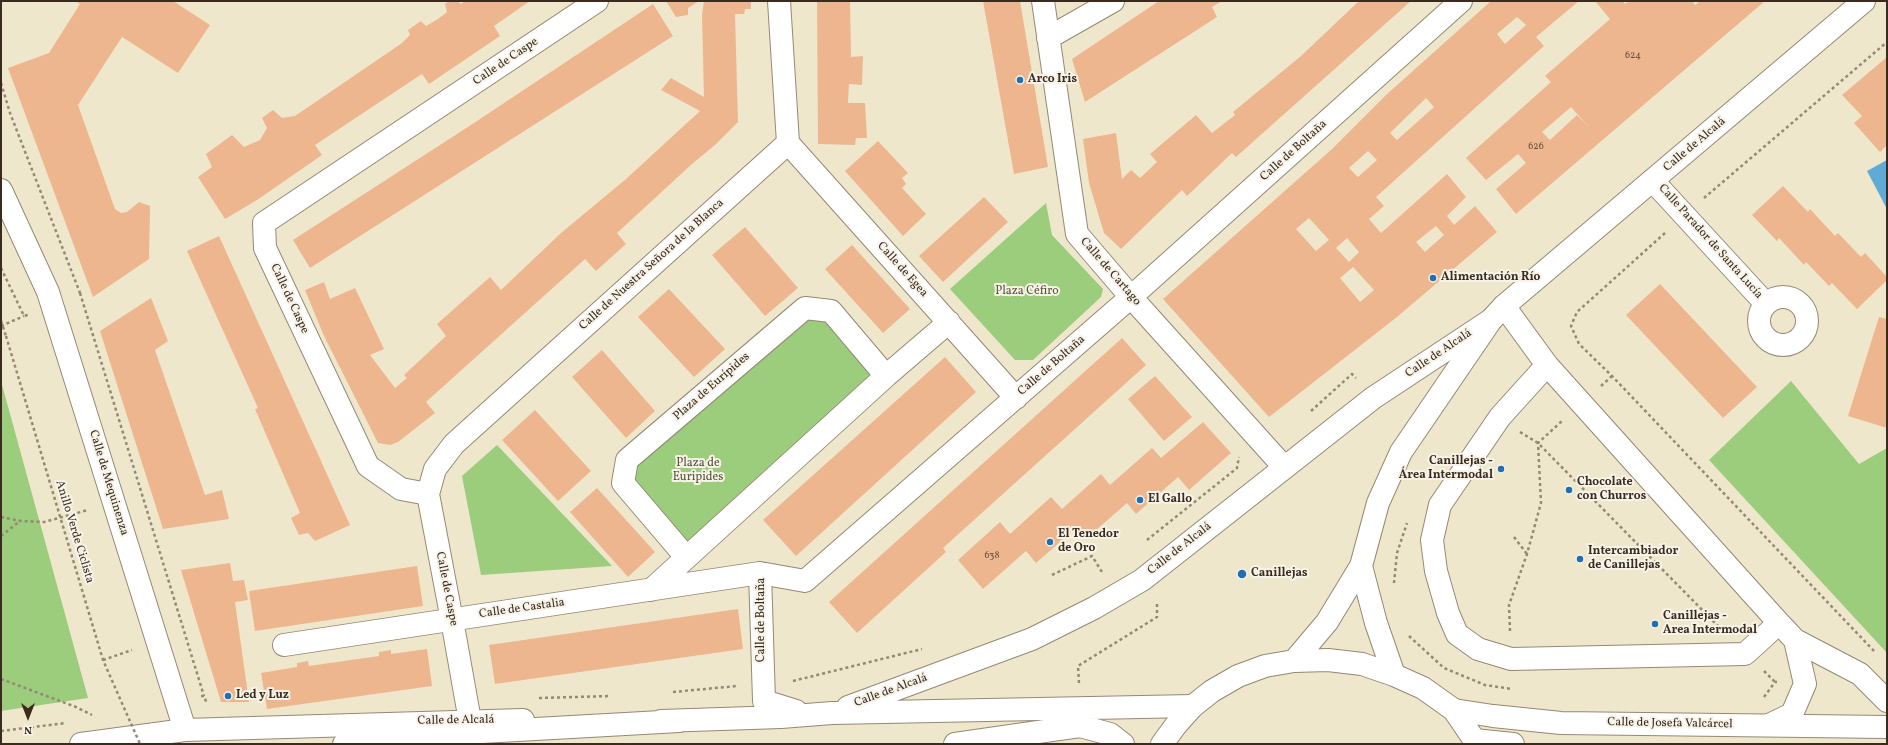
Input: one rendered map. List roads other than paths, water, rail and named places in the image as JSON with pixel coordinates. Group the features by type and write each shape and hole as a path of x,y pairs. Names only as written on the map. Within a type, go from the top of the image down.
{"main road":[{"name":"Calle de Caspe","path":"470,721 428,494 401,489 368,466 265,248 264,223 597,1"},
{"path":"779,1 788,143"},
{"name":"Calle de Cartago","path":"1043,1 1077,234 1131,298 1284,467"},
{"path":"1048,38 1114,1"},
{"name":"Calle de Boltaña","path":"808,715 764,701 762,678 760,573 805,581 1131,298 1461,1"},
{"name":"Calle de Alcalá","path":"832,713 1032,639 1094,608 1142,580 1373,398 1497,313 1864,1"},
{"name":"Calle de Nuestra Señora de la Blanca","path":"428,494 435,469 454,444 788,143"},
{"name":"Calle de Egea","path":"788,143 1016,398"},
{"name":"Calle Parador de Santa Lucía","path":"1653,181 1766,304"},
{"name":"Calle de Mequinenza","path":"1,190 48,292 185,730"},
{"path":"1,226 23,238"},
{"name":"Plaza de Eurípides","path":"686,557 623,483 627,460 805,308 831,311 886,376"},
{"path":"1497,313 1547,365 1796,640 1860,674 1887,700"},
{"name":"Calle de Alcalá","path":"1294,661 1327,622 1361,566 1378,502 1401,452 1497,313"},
{"path":"650,590 886,376 949,322"},
{"path":"1547,365 1500,417 1440,505 1432,540 1436,571 1448,613 1457,634 1478,649 1511,659 1746,654 1779,623"},
{"name":"Calle de Alcalá","path":"1361,566 1376,623 1394,675"},
{"name":"Calle de Castalia","path":"284,645 760,573"},
{"path":"1768,726 1792,714 1805,684 1796,640"},
{"path":"1162,744 1193,706 1212,691 1238,676 1265,666 1294,661 1328,660 1362,664 1394,675 1423,688 1454,710 1476,742 1513,744"},
{"name":"Calle de Alcalá","path":"81,744 185,730 470,721 679,721 832,713 1193,706"},
{"name":"Calle de Josefa Valcárcel","path":"1454,710 1493,716 1561,722 1887,727"},
{"path":"344,744 464,733 679,721"},
{"path":"955,744 1080,726 1110,734 1123,744"}],"water":[{"path":"1887,160 1887,209 1867,171"}],"place":[{"name":"Arco Iris","path":"1020,80"},
{"name":"Alimentación Río","path":"1433,278"},
{"name":"Canillejas - Área Intermodal","path":"1501,469"},
{"name":"Chocolate con Churros","path":"1569,490"},
{"name":"El Gallo","path":"1140,500"},
{"name":"El Tenedor de Oro","path":"1050,542"},
{"name":"Intercambiador de Canillejas","path":"1580,559"},
{"name":"Canillejas","path":"1242,574"},
{"name":"Canillejas - Area Intermodal","path":"1655,624"},
{"name":"Led y Luz","path":"228,696"}],"park label":[{"name":"Plaza Céfiro","path":"1027,292"},
{"name":"Plaza de Euripides","path":"698,471"}]}
